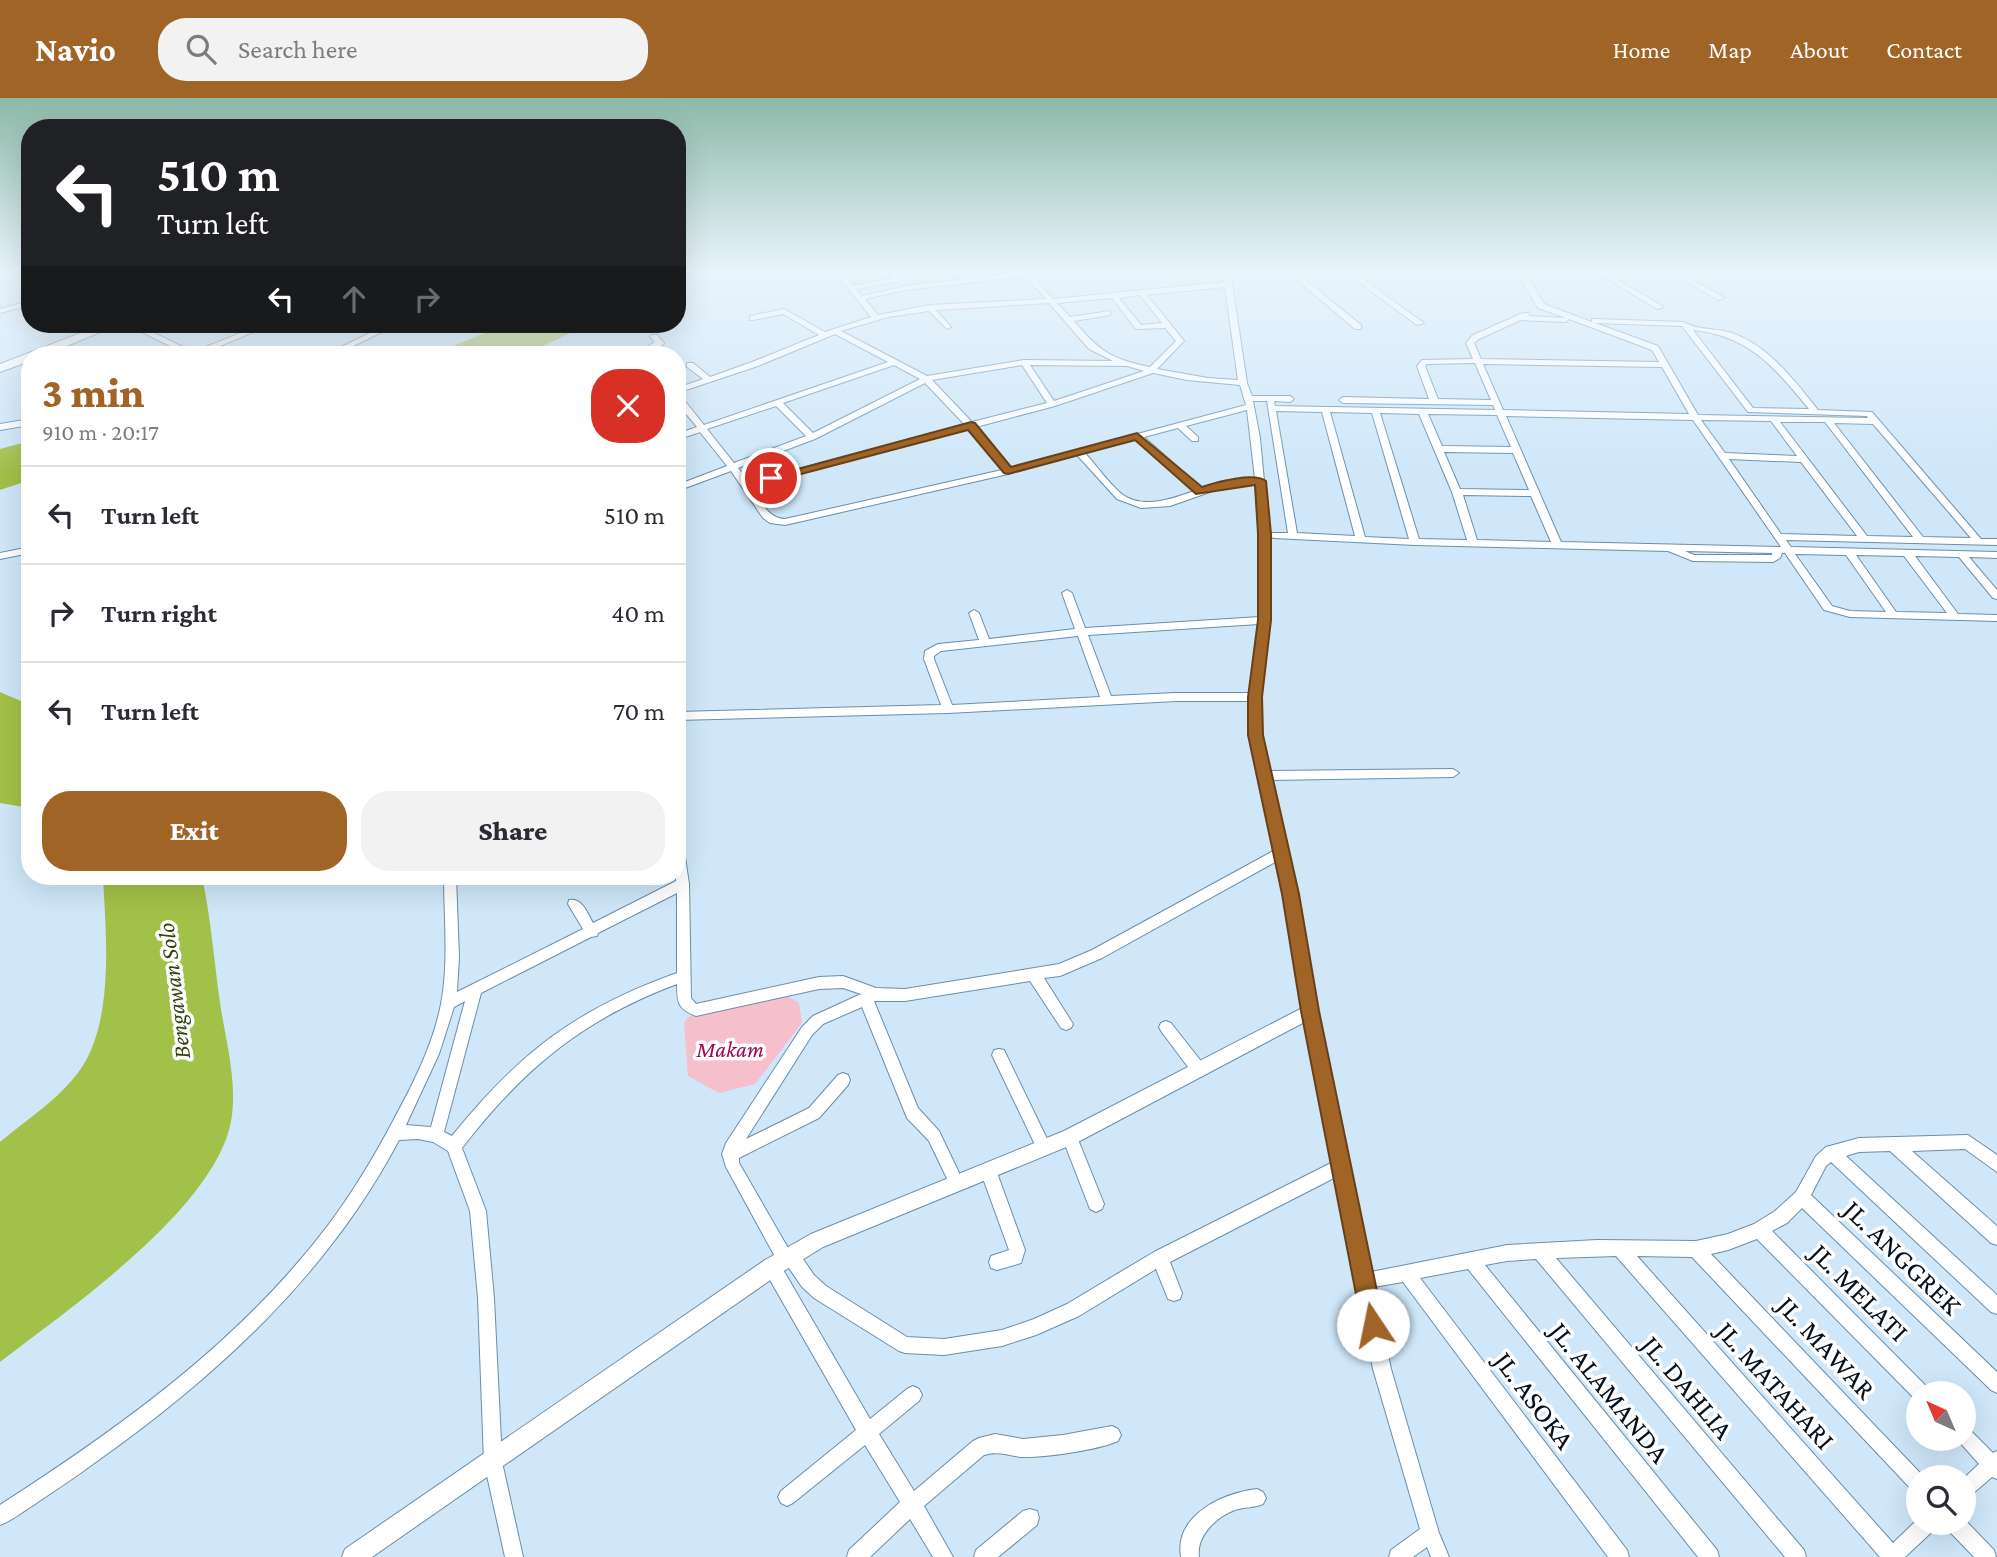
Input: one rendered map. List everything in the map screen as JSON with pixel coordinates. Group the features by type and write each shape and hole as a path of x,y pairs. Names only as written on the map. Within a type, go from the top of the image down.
{"main road":[{"path":"58,346 78,338"},
{"path":"0,368 21,360"}],"street":[{"path":"159,338 175,346"},
{"path":"215,346 234,338"},
{"path":"348,346 364,338"},
{"path":"686,388 816,338"},
{"path":"848,338 926,379 971,426 1008,471"},
{"path":"1085,338 1097,351 1125,364"},
{"path":"747,485 1052,404 1121,383 1152,370 1179,344 1180,338"},
{"path":"1236,338 1243,383 1250,402 1264,534 1265,620 1255,697 1255,735 1302,956 1310,1011 1381,1369 1430,1533 1440,1557"},
{"path":"1477,338 1471,341 1478,361 1557,545"},
{"path":"1631,338 1651,345 1695,417 1780,537 1783,551 1828,608 1850,614 1997,618"},
{"path":"1695,338 1754,415 1774,420 1875,421"},
{"path":"1734,338 1760,350 1815,411"},
{"path":"1434,401 1421,366 1423,363 1478,361 1664,365"},
{"path":"686,485 812,436 926,379 1024,362 1125,364 1205,381 1243,383"},
{"path":"1024,362 1052,404"},
{"path":"686,434 893,363"},
{"path":"690,365 709,380"},
{"path":"1270,403 1434,401 1695,417 1815,411 1865,412 1979,542"},
{"path":"777,402 812,436"},
{"path":"686,408 747,485 766,516 785,522 1008,471 1181,425 1250,402 1422,411 1498,407"},
{"path":"1270,403 1293,536"},
{"path":"1325,408 1361,540"},
{"path":"1375,410 1415,542"},
{"path":"1422,411 1457,492 1473,543"},
{"path":"1774,420 1864,539"},
{"path":"1828,421 1922,541"},
{"path":"0,427 21,424"},
{"path":"1181,425 1195,439"},
{"path":"1137,436 1200,492"},
{"path":"1439,449 1516,450"},
{"path":"1079,452 1120,497 1130,502 1157,505 1223,484 1260,481"},
{"path":"1724,456 1805,459"},
{"path":"1457,492 1536,493"},
{"path":"1275,535 1415,542 1669,547 1679,554 1693,558 1773,559 1783,551 1997,555"},
{"path":"1780,537 1997,542"},
{"path":"0,556 21,552"},
{"path":"1849,552 1894,616"},
{"path":"1908,554 1956,618"},
{"path":"1962,555 1997,596"},
{"path":"1067,593 1107,700"},
{"path":"974,612 985,642"},
{"path":"948,709 929,654 943,647 1081,632 1265,620"},
{"path":"686,716 1255,697"},
{"path":"1263,776 1453,773"},
{"path":"944,1557 867,1433 783,1260 734,1168 730,1154 735,1141 807,1031 818,1020 871,996 905,995 1060,970 1097,954 1281,853"},
{"path":"0,1516 136,1425 259,1319 321,1248 352,1205 397,1133 423,1077 448,1003 450,885"},
{"path":"448,1003 593,932 681,885"},
{"path":"683,885 684,1000 689,1007 696,1010 818,983 856,985 871,996 912,1113 938,1141 956,1182"},
{"path":"574,904 593,932"},
{"path":"454,1146 480,1110 510,1077 542,1049 611,1004 684,975"},
{"path":"1035,976 1066,1024"},
{"path":"436,1135 475,991"},
{"path":"353,1557 783,1260 817,1240 1070,1137 1310,1011"},
{"path":"1166,1027 1199,1070"},
{"path":"999,1055 1044,1148"},
{"path":"730,1154 814,1113 843,1080"},
{"path":"397,1133 436,1135 454,1146 478,1211 486,1297 493,1462 514,1557"},
{"path":"1070,1137 1096,1204"},
{"path":"1364,1281 1470,1259 1539,1251 1696,1249 1728,1242 1759,1230 1781,1217 1802,1197 1821,1161 1830,1152 1859,1145 1968,1142 1997,1165"},
{"path":"1893,1144 1997,1237"},
{"path":"1830,1152 1997,1306"},
{"path":"783,1260 820,1292 905,1345 944,1347 1002,1338 1036,1327 1073,1310 1160,1258 1341,1166"},
{"path":"988,1170 1017,1250 1015,1257 997,1262"},
{"name":"JL. ANGGREK","path":"1802,1197 1997,1384"},
{"name":"JL. MELATI","path":"1759,1230 1909,1381"},
{"name":"JL. MATAHARI","path":"1619,1248 1892,1557"},
{"name":"JL. MAWAR","path":"1696,1249 1906,1471"},
{"name":"JL. DAHLIA","path":"1539,1251 1797,1557"},
{"path":"1160,1258 1174,1293"},
{"name":"JL. ALAMANDA","path":"1470,1259 1710,1557"},
{"name":"JL. ASOKA","path":"1407,1274 1620,1557"},
{"path":"787,1497 914,1395"},
{"path":"856,1557 969,1455 988,1444 1023,1448 1112,1435"},
{"path":"1976,1447 1995,1465 1976,1480"},
{"path":"1190,1557 1190,1538 1198,1526 1235,1501 1257,1498"},
{"path":"983,1557 1030,1518"},
{"path":"1398,1557 1430,1533"},
{"path":"1892,1557 1915,1535"},
{"path":"1966,1535 1987,1557"}],"green space":[{"name":"Makam","path":"784,994 799,1003 802,1023 755,1084 719,1093 688,1076 684,1023 688,1017"}],"water":[{"path":"472,338 560,338 542,346 453,346"},
{"path":"21,443 21,483 0,490 0,449"},
{"path":"0,692 21,701 21,806 0,803"},
{"name":"Bengawan Solo","path":"103,885 203,885 233,1083 229,1130 215,1162 193,1195 164,1227 96,1288 0,1362 0,1142 65,1088 87,1059 102,1010 106,927"}],"route":[{"path":"771,478 971,426 1008,471 1137,436 1200,492 1223,484 1260,481 1265,620 1255,697 1255,735 1291,894 1310,1011 1373,1325"}]}
